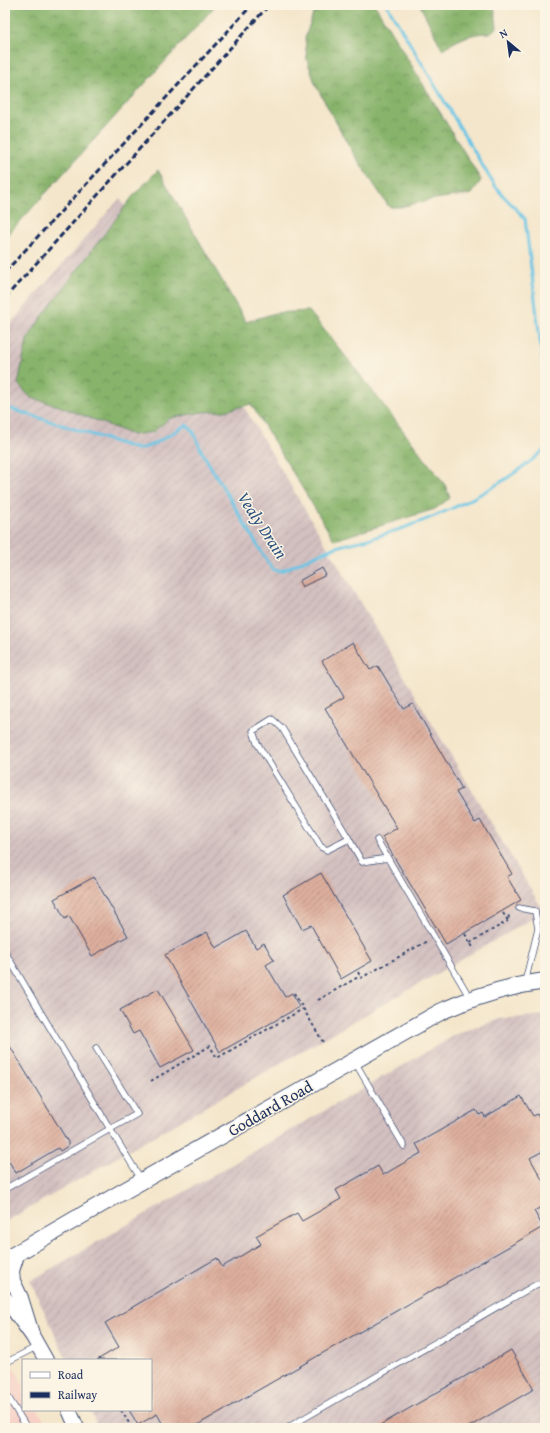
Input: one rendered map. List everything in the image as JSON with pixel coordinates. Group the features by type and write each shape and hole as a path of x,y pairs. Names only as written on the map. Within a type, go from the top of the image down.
{"main road":[{"name":"Goddard Road","path":"11,1256 142,1180 442,1011 500,989 524,984 545,982"}],"street":[{"path":"11,1256 13,1281 21,1298 36,1341"},
{"path":"5,1298 36,1341 45,1359"},
{"path":"69,1411 77,1428"}],"lane":[{"path":"348,839 327,850 321,847 257,743 253,731 272,719 282,728 362,862 388,858"},
{"path":"378,840 433,937 471,999"},
{"path":"519,908 535,911 538,929 524,984"},
{"path":"5,952 142,1180"},
{"path":"5,1189 137,1114 96,1048"},
{"path":"354,1060 404,1146"},
{"path":"287,1428 538,1284 545,1284"},
{"path":"5,1363 36,1341"},
{"path":"5,1392 26,1428"}],"path":[{"path":"503,913 508,921"},
{"path":"508,921 509,915"},
{"path":"470,943 508,921"},
{"path":"465,934 474,949"},
{"path":"318,1000 360,976 361,978 433,937"},
{"path":"358,972 360,976"},
{"path":"294,993 323,1042"},
{"path":"151,1081 210,1046 217,1058 303,1009"},
{"path":"122,1411 132,1428"}],"shaded area":[{"path":"120,198 544,912 5,1222 5,330"},
{"path":"545,1015 545,1428 98,1428 90,1411 152,1411 152,1359 67,1359 30,1281 457,1034 500,1019"},
{"path":"5,1353 22,1382 22,1411 39,1411 49,1428 5,1428"}],"green space":[{"path":"5,5 216,5 5,238"},
{"path":"324,5 375,5 481,180 472,194 434,199 400,207 389,207 353,153 316,86 307,60 305,38 313,14"},
{"path":"420,5 494,5 497,27 490,33 465,37 442,49"},
{"path":"158,170 246,322 275,313 309,311 445,485 450,498 435,509 334,540 251,404 225,411 202,412 170,418 153,432 133,435 59,406 31,398 18,384 27,340 41,318 133,196"}],"building":[{"path":"322,568 326,575 302,587 299,581"},
{"path":"353,642 370,670 378,666 404,709 413,704 462,789 456,792 475,823 480,820 512,874 507,877 521,900 446,944 382,837 397,828 325,708 344,697 322,661"},
{"path":"321,873 372,961 341,979 311,925 302,929 283,895"},
{"path":"94,877 128,936 92,956 69,916 65,919 54,899"},
{"path":"246,931 256,948 264,943 274,960 266,965 285,997 292,993 299,1007 220,1052 165,955 207,932 216,948"},
{"path":"158,989 194,1050 160,1068 139,1031 133,1034 120,1010"},
{"path":"5,1038 68,1142 68,1146 60,1151 58,1148 16,1173 5,1155"},
{"path":"521,1096 533,1116 537,1114 545,1129 545,1150 530,1158 545,1185 545,1205 534,1211 543,1227 192,1428 165,1428 157,1414 138,1425 130,1411 152,1411 152,1359 99,1359 119,1347 105,1323 217,1258 222,1267 261,1244 256,1236 297,1213 302,1221 341,1199 336,1190 378,1166 383,1175 421,1153 416,1144 476,1110 479,1115 483,1113 485,1117"},
{"path":"511,1350 534,1389 467,1428 375,1428"}],"waterway":[{"path":"387,5 493,183 500,193 525,219 545,380"},
{"name":"Vealy Drain","path":"5,407 137,449 150,446 186,425 193,431 202,452 268,563 274,570 281,571 330,549 374,538 445,512 508,478 545,449"}],"railway":[{"path":"5,272 252,5"},
{"path":"5,298 269,5"}]}
